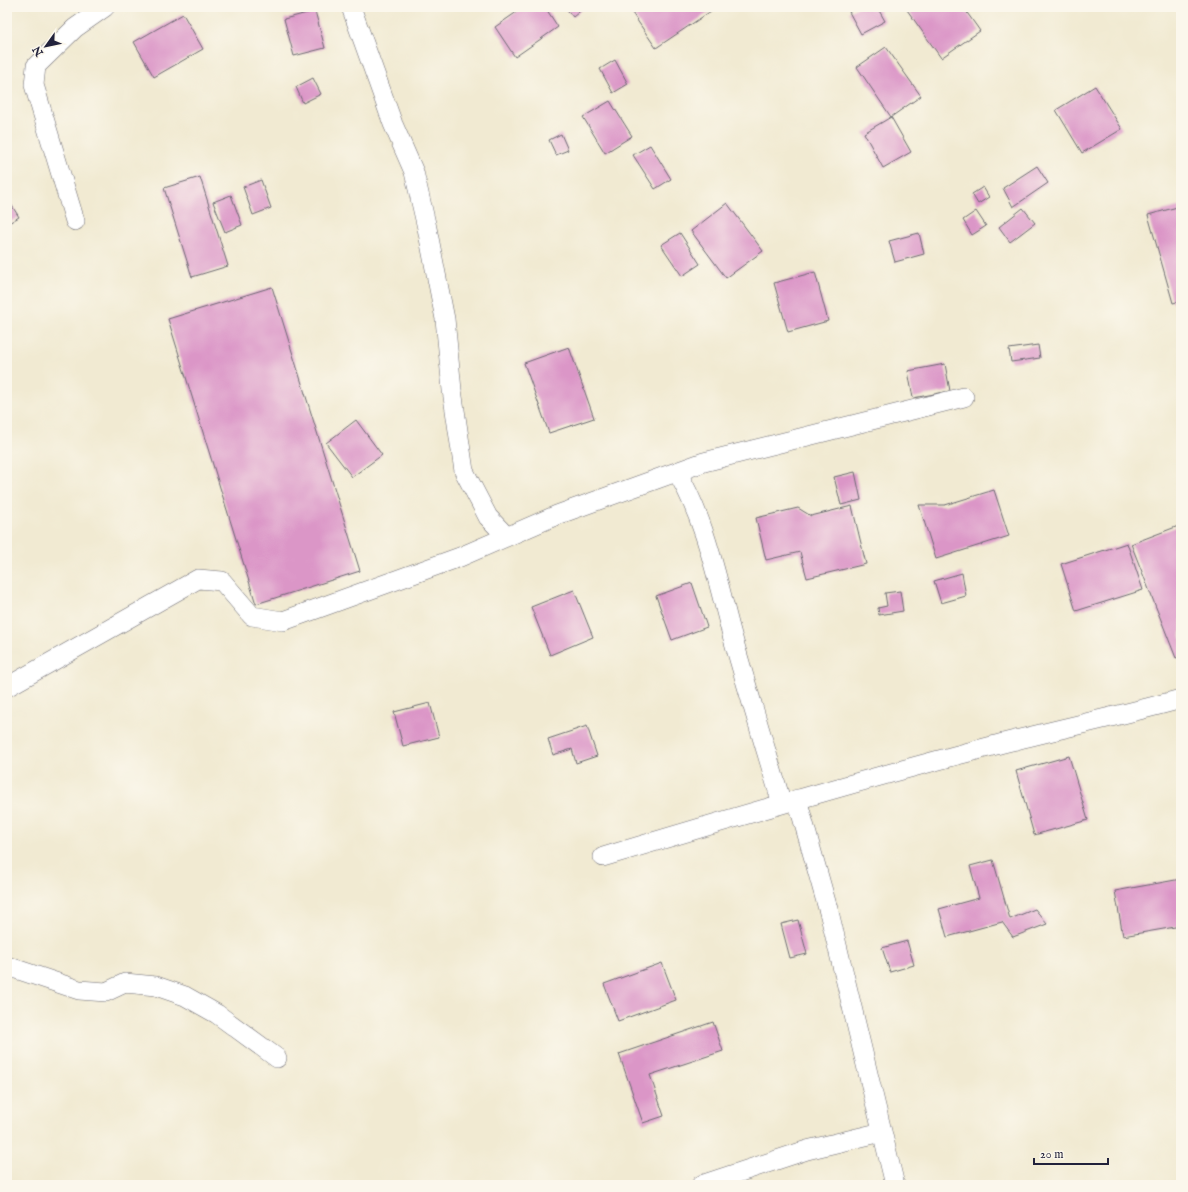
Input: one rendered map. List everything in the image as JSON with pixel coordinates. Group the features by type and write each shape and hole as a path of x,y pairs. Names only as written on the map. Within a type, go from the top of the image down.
{"street":[{"path":"75,221 34,84 36,66 75,28 105,7"},
{"path":"351,7 393,124 416,179 428,228 445,319 452,390 464,471 488,517 506,536"},
{"path":"7,687 198,579 222,581 252,616 283,621 460,557 557,515 704,462 790,439 964,397"},
{"path":"677,472 693,501 709,550 741,666 830,916 895,1185"},
{"path":"603,857 790,802 998,745 1114,718 1181,699"},
{"path":"7,966 79,990 106,992 125,983 156,986 185,996 217,1014 277,1058"},
{"path":"701,1185 807,1150 882,1132"}],"building":[{"path":"524,7 545,7 558,27 515,57 495,27"},
{"path":"565,7 584,7 584,8 573,17"},
{"path":"628,7 717,7 656,48"},
{"path":"858,7 877,7 885,21 861,34 849,12"},
{"path":"905,7 963,7 980,31 941,58"},
{"path":"315,11 325,48 294,56 284,19"},
{"path":"183,14 203,49 154,77 134,42"},
{"path":"886,47 921,96 891,117 857,67"},
{"path":"615,60 628,84 613,93 600,69"},
{"path":"313,78 321,94 303,103 296,87"},
{"path":"1095,86 1122,129 1082,153 1056,110"},
{"path":"610,101 632,136 605,153 583,117"},
{"path":"891,117 911,152 883,168 864,133"},
{"path":"561,134 568,150 556,155 549,140"},
{"path":"650,145 671,179 655,189 633,155"},
{"path":"1037,166 1048,183 1013,207 1003,188"},
{"path":"200,177 228,266 192,277 164,188"},
{"path":"261,180 271,208 253,215 243,187"},
{"path":"983,187 989,197 978,204 972,194"},
{"path":"231,195 242,225 225,232 213,202"},
{"path":"7,198 19,217 7,224"},
{"path":"727,203 763,251 726,278 691,231"},
{"path":"1181,206 1181,301 1173,303 1148,215"},
{"path":"1023,208 1035,223 1010,242 999,227"},
{"path":"976,211 986,226 972,235 963,220"},
{"path":"680,233 700,264 682,276 661,245"},
{"path":"919,233 924,254 895,262 889,241"},
{"path":"815,272 828,321 788,332 774,283"},
{"path":"272,287 360,571 256,604 168,319"},
{"path":"1038,345 1040,358 1011,362 1009,349"},
{"path":"569,347 594,418 549,433 524,363"},
{"path":"945,364 950,391 913,398 908,371"},
{"path":"356,420 382,455 352,477 326,443"},
{"path":"855,472 861,500 841,505 834,477"},
{"path":"994,490 1009,536 936,559 919,505 945,505"},
{"path":"852,506 866,564 807,578 800,552 766,560 756,518 798,508 811,516"},
{"path":"1181,525 1181,656 1176,658 1131,544"},
{"path":"1127,543 1143,590 1076,611 1061,564"},
{"path":"962,573 966,596 941,603 934,581"},
{"path":"692,583 707,627 672,640 656,596"},
{"path":"574,590 593,637 550,655 531,607"},
{"path":"900,591 903,611 879,615 878,608 887,606 885,593"},
{"path":"430,703 439,737 403,746 394,712"},
{"path":"587,726 597,756 576,763 572,749 553,755 548,739"},
{"path":"1069,756 1088,820 1034,835 1016,771"},
{"path":"993,860 1010,919 1035,909 1047,924 1013,937 1002,922 947,937 939,909 979,898 970,866"},
{"path":"1181,879 1181,926 1123,936 1115,891"},
{"path":"798,920 807,954 790,958 781,924"},
{"path":"907,941 914,965 890,972 882,948"},
{"path":"662,963 676,1000 618,1021 604,984"},
{"path":"713,1022 723,1051 650,1075 664,1116 643,1123 619,1054"}]}
